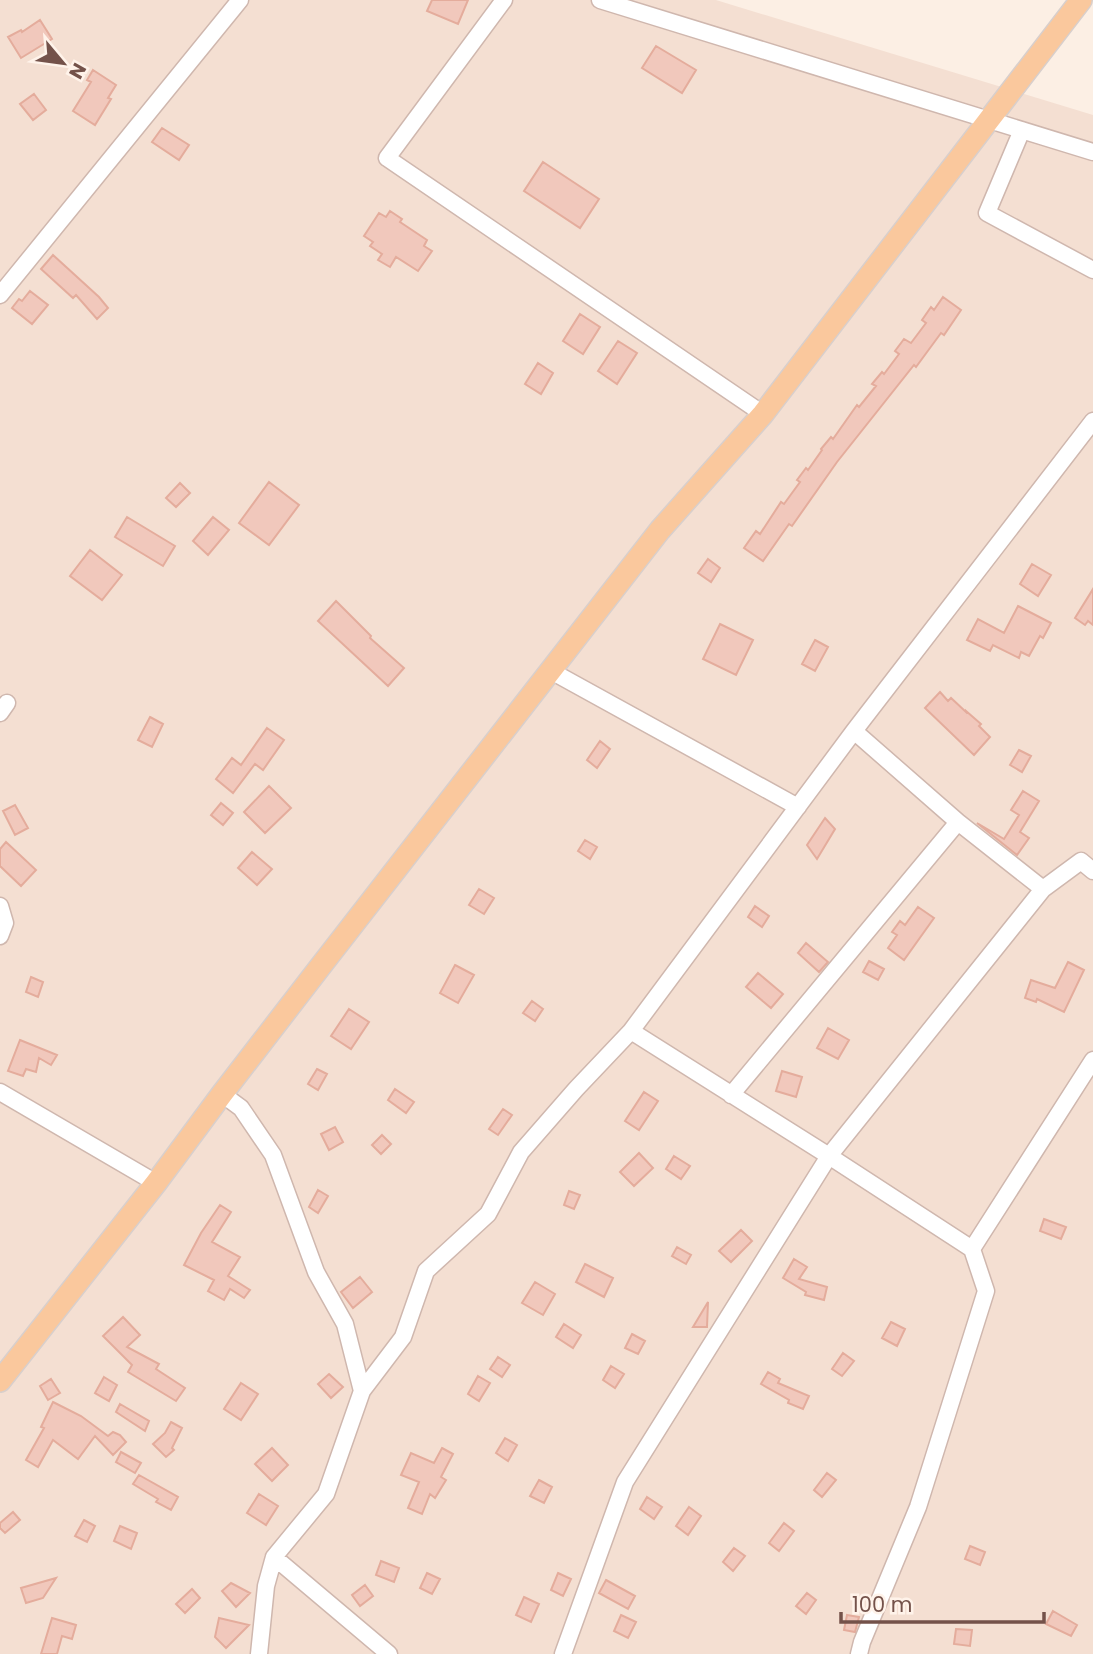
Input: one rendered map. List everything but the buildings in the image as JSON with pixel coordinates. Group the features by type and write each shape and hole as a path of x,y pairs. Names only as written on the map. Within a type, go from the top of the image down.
{"main road":[{"path":"0,1381 660,530 763,414 1081,0"}],"street":[{"path":"0,295 240,0"},
{"path":"504,0 387,158 763,414"},
{"path":"600,0 1093,152"},
{"path":"1022,130 988,213 1093,270"},
{"path":"259,1654 266,1586 274,1557 326,1494 362,1391 403,1338 426,1272 488,1214 521,1152 631,1031 854,731 1093,421"},
{"path":"551,671 798,807"},
{"path":"854,731 958,822 1042,889"},
{"path":"731,1095 958,822"},
{"path":"563,1654 625,1482 830,1156 1042,889 1081,860 1093,871"},
{"path":"0,906 5,923 0,936"},
{"path":"631,1031 972,1249 986,1291 918,1507 859,1654"},
{"path":"972,1249 1093,1060"},
{"path":"0,1093 156,1183"},
{"path":"222,1094 241,1108 273,1155 316,1272 345,1324 362,1391"},
{"path":"274,1557 389,1654"}],"shaded area":[{"path":"0,0 716,0 1093,115 1093,1654 0,1654"}]}
